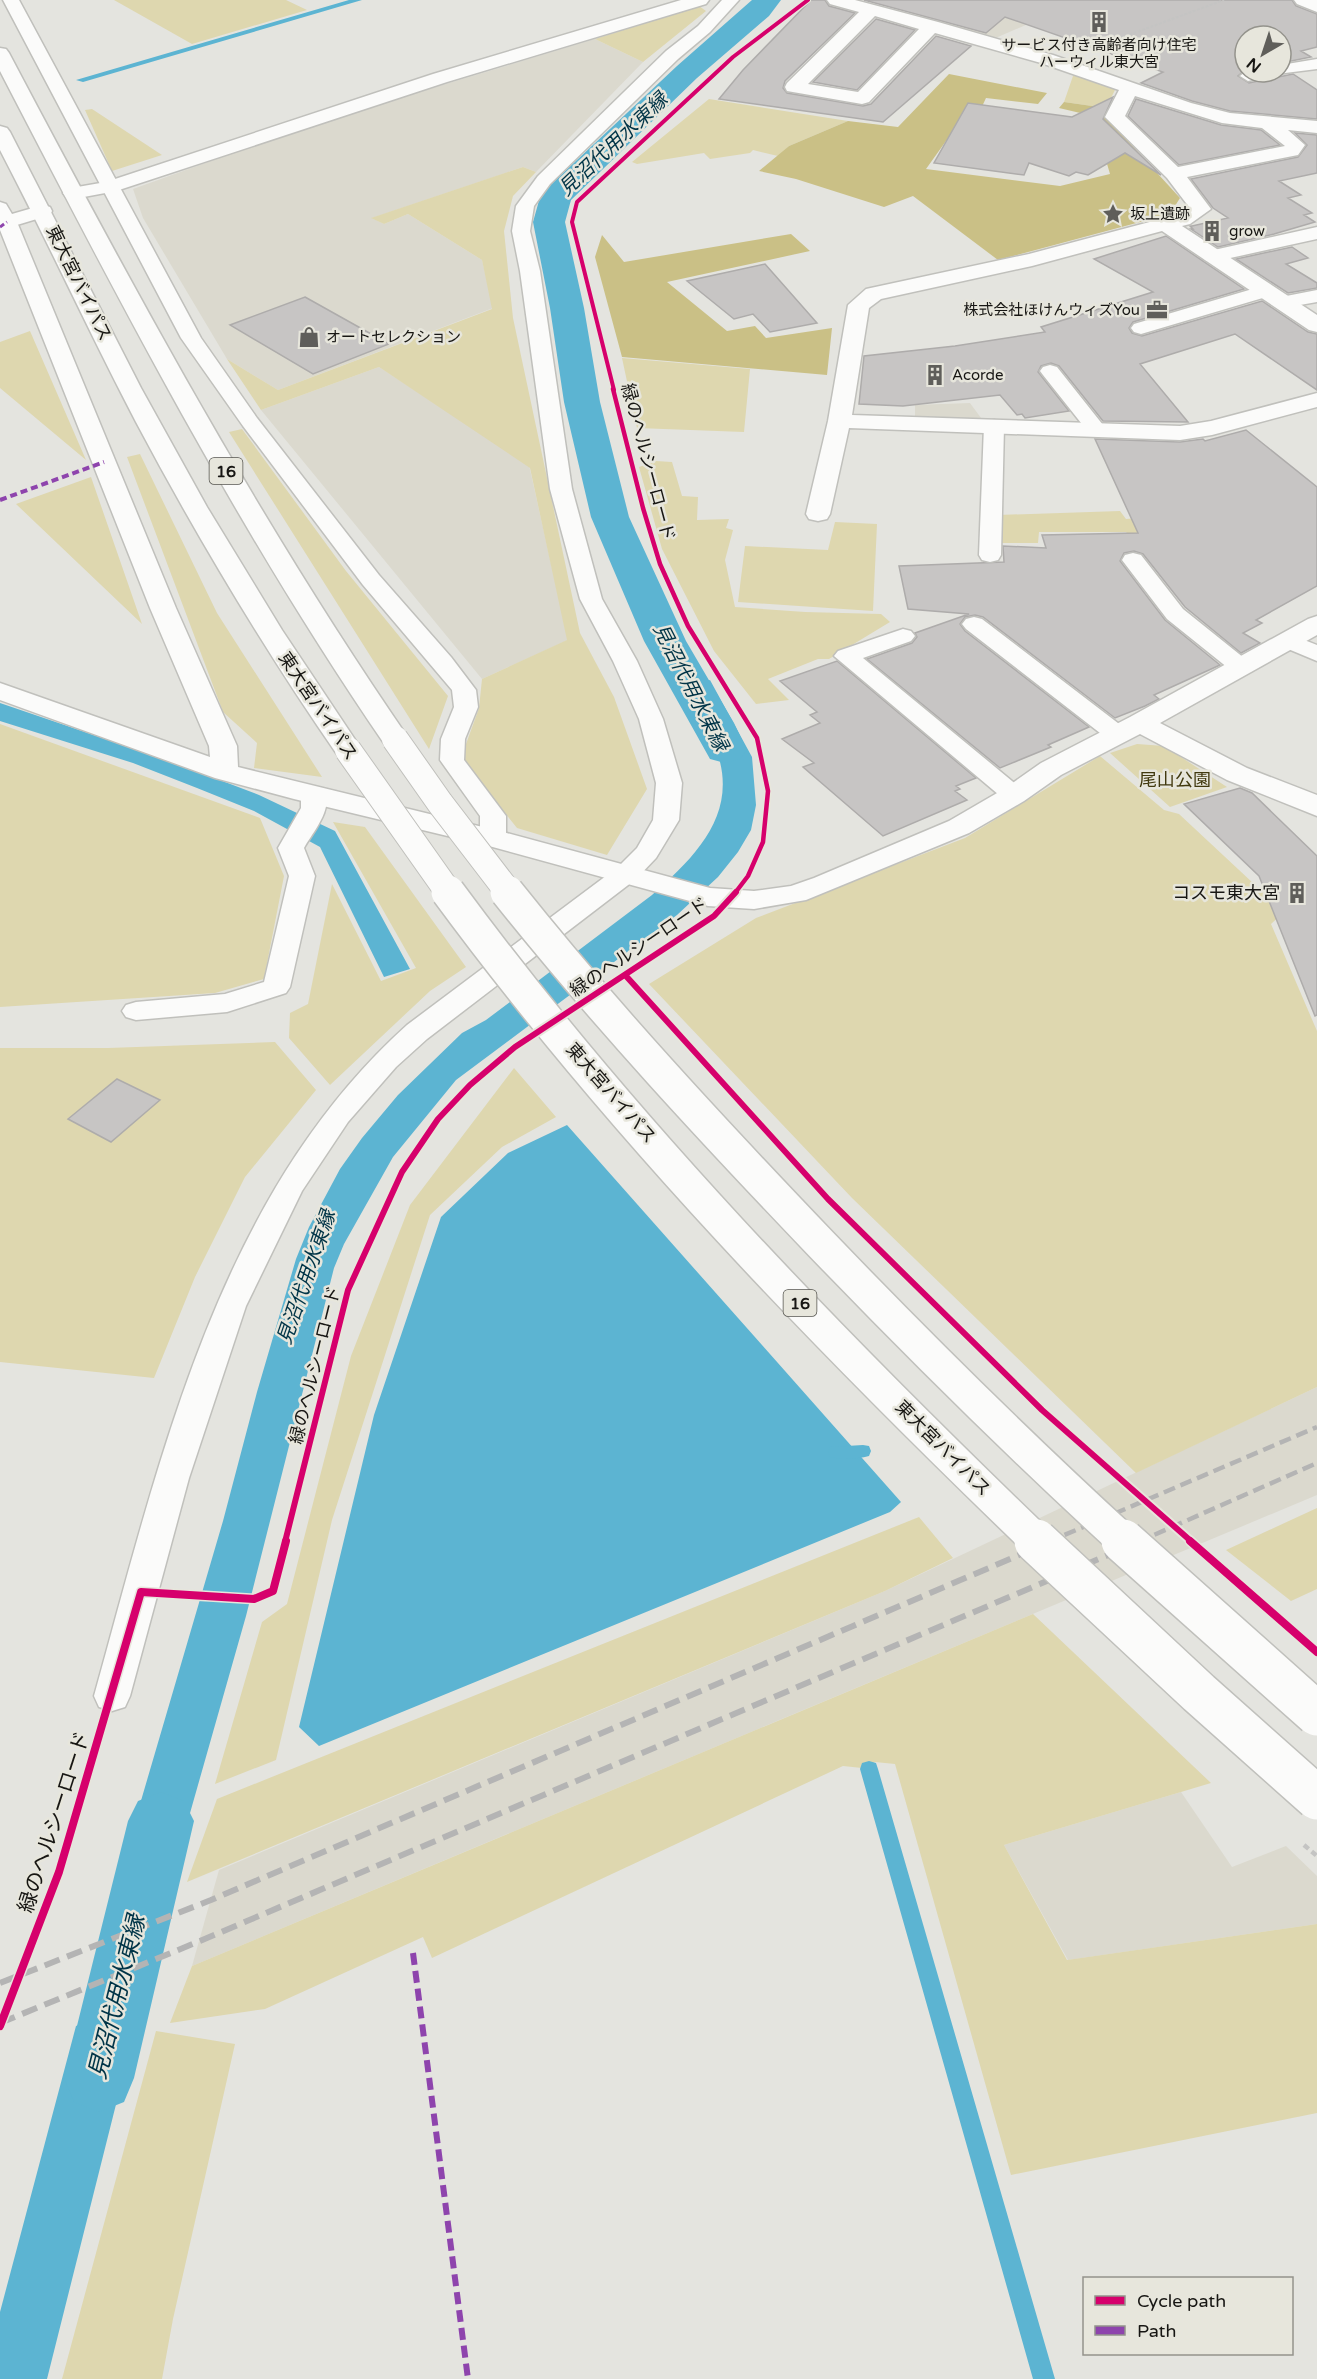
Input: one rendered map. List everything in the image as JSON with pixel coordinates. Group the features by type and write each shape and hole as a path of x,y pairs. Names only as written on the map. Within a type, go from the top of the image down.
{"main road":[{"path":"73,193 109,187 440,78 700,0"},
{"path":"836,0 1056,63 1218,116 1269,124 1317,127"},
{"path":"1303,0 1317,7"},
{"path":"871,10 794,87 862,98 932,26"},
{"name":"東大宮バイパス","path":"0,53 73,193 208,440 260,528 330,642 395,739 472,848 531,923 614,1022 731,1151 859,1285 1015,1439 1201,1614 1317,1714"},
{"path":"818,514 838,422 859,305 874,294 1032,260 1183,220 1201,209 1174,174 1115,117 1129,88"},
{"path":"1174,174 1292,152 1295,145 1269,124"},
{"name":"東大宮バイパス","path":"0,132 43,211 148,421 208,531 270,634 433,872 502,961 574,1050 761,1263 948,1454 1155,1652 1317,1798"},
{"path":"3,215 163,608 223,746 225,772"},
{"path":"1165,224 1317,325"},
{"path":"838,422 1180,433 1212,428 1317,400"},
{"path":"0,691 225,772 314,801 493,838 708,897 754,900 796,894 959,826 1014,795 1051,769 1129,729 1317,624"},
{"path":"1129,729 1312,803 1317,808"}],"lane":[{"path":"11,0 191,338 243,413 371,580 443,662 464,690 466,707 453,739 452,760 493,816 493,838"},
{"path":"112,1696 172,1478 230,1306 289,1188 338,1114 386,1060 417,1032 602,894 637,876 647,852 666,820 669,783 651,719 625,662 591,599 561,489 530,271 521,231 525,206 544,180 672,55 704,29 731,0"},
{"path":"1293,68 1317,64"},
{"path":"3,215 43,211"},
{"path":"1212,256 1317,233"},
{"path":"1141,328 1274,297 1317,296"},
{"path":"1050,371 1096,429"},
{"path":"990,555 994,426"},
{"path":"1133,560 1174,614 1241,667"},
{"path":"974,624 1129,729"},
{"path":"903,636 846,656 1014,795"},
{"path":"1289,641 1317,654"},
{"path":"136,1011 227,1002 276,987 302,876 291,848 314,801"}],"path":[{"path":"1056,63 1224,0"}],"shaded area":[{"path":"961,0 1083,0 991,40 917,19"},
{"path":"595,39 643,62 536,172 523,167 372,218 384,224 408,214 482,260 493,308 278,390 227,359 143,218 133,189 250,147 396,99"},
{"path":"949,74 1047,93 1038,104 986,98 965,143 946,141 926,169 1060,186 1110,174 1093,116 1059,108 1064,102 1106,108 1105,116 1180,198 1170,214 998,260 913,196 884,207 796,179 759,171 789,146 848,121 898,127"},
{"path":"791,234 810,251 667,282 727,331 755,326 766,338 832,328 827,375 622,357 595,257 602,235 624,262"},
{"path":"379,367 529,465 568,640 482,679 261,410"},
{"path":"970,403 984,422 915,420 915,405"},
{"path":"1317,1387 1317,1495 192,1966 219,1870 885,1591"},
{"path":"1181,1792 1232,1867 1286,1846 1317,1876 1317,1924 1068,1960 1004,1845"}],"green space":[{"path":"114,0 286,0 307,10 192,44"},
{"path":"699,6 706,11 643,62 595,39"},
{"path":"1073,76 1095,80 1115,90 1106,108 1064,102"},
{"path":"709,99 848,121 789,146 778,156 753,150 750,153 710,159 704,153 637,164 632,162"},
{"path":"92,109 162,155 112,171 85,110"},
{"path":"523,167 536,172 513,196 504,231 513,318 580,633 614,697 647,789 607,855 517,828 461,758 479,708 482,679 567,640 530,468 379,367 261,410 227,359 278,390 492,309 482,260 408,214 384,224 371,218"},
{"path":"30,331 86,460 0,388 0,342"},
{"path":"622,358 750,369 744,432 637,428"},
{"path":"242,429 346,571 448,696 429,749 229,432"},
{"path":"140,454 217,613 322,777 254,768 257,743 223,712 127,457"},
{"path":"656,461 672,462 682,496 698,497 697,520 729,519 726,528 733,530 725,560 735,607 881,614 890,622 829,659 818,659 768,679 789,700 756,704 714,651 662,549 639,467"},
{"path":"91,477 142,624 16,504"},
{"path":"1120,511 1126,519 1184,515 1150,559 1126,532 1039,532 1038,543 1001,543 998,515"},
{"path":"835,522 877,524 873,611 738,602 745,546 828,550"},
{"path":"0,724 260,818 284,876 264,979 215,993 0,1007"},
{"name":"尾山公園","path":"1137,744 1164,746 1227,787 1170,807 1110,753"},
{"path":"1100,756 1164,810 1179,814 1284,912 1271,924 1317,1031 1317,1387 1136,1473 852,1198 649,984 756,918 965,838"},
{"path":"333,822 365,827 466,967 430,991 330,1085 289,1038 290,1013 308,1004 332,884 381,981 416,968"},
{"path":"275,1042 316,1090 245,1177 195,1277 154,1378 0,1362 0,1048 108,1048"},
{"path":"514,1068 556,1117 502,1147 430,1215 332,1520 276,1760 215,1784 262,1622 287,1604 351,1356 410,1205"},
{"path":"1317,1508 1317,1589 1291,1601 1226,1550"},
{"path":"919,1517 953,1558 885,1591 187,1882 217,1799"},
{"path":"1033,1614 1211,1783 1004,1845 1067,1960 1317,1924 1317,2113 1011,2175 895,1764 875,1762 862,1768 843,1766 432,1958 423,1937 265,2009 170,2023 192,1966"},
{"path":"156,2031 235,2044 173,2319 162,2379 62,2379"}],"water":[{"path":"710,680 752,757 756,805 751,830 738,852 718,877 677,915 456,1080 393,1157 344,1244 334,1268 246,1616 171,1880 111,1903 223,1521 257,1392 296,1259 309,1227 340,1169 362,1138 398,1095 462,1033 486,1020 652,895 698,849 718,813 722,793 722,772 709,734 679,690"},
{"path":"0,703 167,760 259,795 335,831 410,969 384,977 320,847 254,811 197,788 133,763 0,721"},
{"path":"567,1125 901,1502 890,1512 319,1746 299,1727 374,1415 441,1217 508,1153"},
{"path":"143,1997 47,2379 0,2379 0,2312 76,2026"}],"building":[{"path":"811,0 825,0 829,6 855,13 785,81 783,88 787,93 863,106 871,104 936,36 971,46 883,122 719,99 743,70"},
{"path":"864,0 1292,0 1296,6 1317,14 1317,47 1301,51 1311,57 1293,61 1293,24 1233,24 1233,84 1293,84 1293,74 1317,90 1317,119 1230,111 1192,101 1141,83 1163,72 1005,17 986,33"},
{"path":"876,19 915,30 857,90 813,82"},
{"path":"1113,97 1103,119 1161,175 1125,153 1088,175 1076,172 1069,176 1029,163 1024,175 934,163 968,103 1072,117"},
{"path":"1136,99 1221,125 1261,130 1280,145 1179,165 1128,116"},
{"path":"1295,133 1317,135 1317,173 1279,181 1301,195 1288,198 1312,213 1304,215 1315,222 1218,247 1191,229 1193,229 1190,226 1228,218 1213,208 1191,179 1298,157 1307,145"},
{"path":"1166,236 1244,289 1133,322 1129,328 1132,333 1142,336 1262,301 1308,332 1317,334 1317,390 1235,334 1140,364 1188,422 1103,421 1059,366 1051,363 1041,366 1038,372 1069,411 1025,418 1022,414 1017,415 1000,395 903,406 859,404 864,356 955,346 1045,332 1041,327 1153,292 1094,259"},
{"path":"1292,247 1308,258 1286,264 1317,283 1317,288 1288,293 1236,259"},
{"path":"765,264 817,323 770,332 753,314 734,319 687,281"},
{"path":"305,297 389,344 313,374 230,325"},
{"path":"1246,430 1317,487 1317,586 1256,620 1262,623 1243,633 1260,643 1241,653 1185,607 1143,554 1134,551 1124,553 1120,561 1165,620 1220,665 1154,695 1159,699 1115,718 983,617 975,615 965,617 960,624 965,631 1089,727 1048,745 1051,747 1000,768 867,659 912,643 917,637 915,633 969,614 908,609 899,566 1004,562 1003,546 1046,548 1042,535 1138,533 1095,439 1180,442 1203,439 1205,441"},
{"path":"837,661 976,778 956,786 960,789 955,791 967,800 883,836 803,767 814,763 782,739 820,723 810,715 817,712 780,681"},
{"name":"コスモ東大宮","path":"1240,788 1252,793 1317,856 1317,1015 1315,1016 1259,876 1184,804"},
{"path":"117,1079 160,1100 111,1142 68,1119"}],"waterway":[{"path":"80,80 358,0"},
{"name":"見沼代用水東縁","path":"725,750 713,723 665,641 610,517 582,402 567,308 549,222 556,197 687,72 759,10 767,0"},
{"path":"836,1452 863,1451"},
{"path":"869,1769 1044,2379"},
{"name":"見沼代用水東縁","path":"99,2078 161,1821"}],"railway":[{"path":"1048,1542 1317,1427"},
{"path":"1138,1542 1317,1463"},
{"path":"0,1983 211,1900 1052,1541"},
{"path":"0,2023 200,1941 1141,1541"}],"marked path":[{"path":"0,227 7,222"},
{"path":"0,500 104,462"},
{"path":"413,1953 468,2379"}],"cycle path":[{"name":"緑のヘルシーロード","path":"0,2026 59,1872 141,1592 254,1599 273,1591 348,1290 402,1172 438,1119 470,1085 515,1047 714,916 748,876 763,842 768,791 757,738 688,626 660,564 643,508 572,222 577,202 590,188 733,57 808,0"},
{"name":"緑のヘルシーロード","path":"626,976 828,1199 1042,1410 1317,1652"}],"place":[{"name":"サービス付き高齢者向け住宅 ハーウィル東大宮","path":"1099,22"},
{"name":"坂上遺跡","path":"1113,214"},
{"name":"grow","path":"1212,231"},
{"name":"株式会社ほけんウィズYou","path":"1157,310"},
{"name":"オートセレクション","path":"309,337"},
{"name":"Acorde","path":"935,375"},
{"name":"コスモ東大宮","path":"1297,893"}]}
